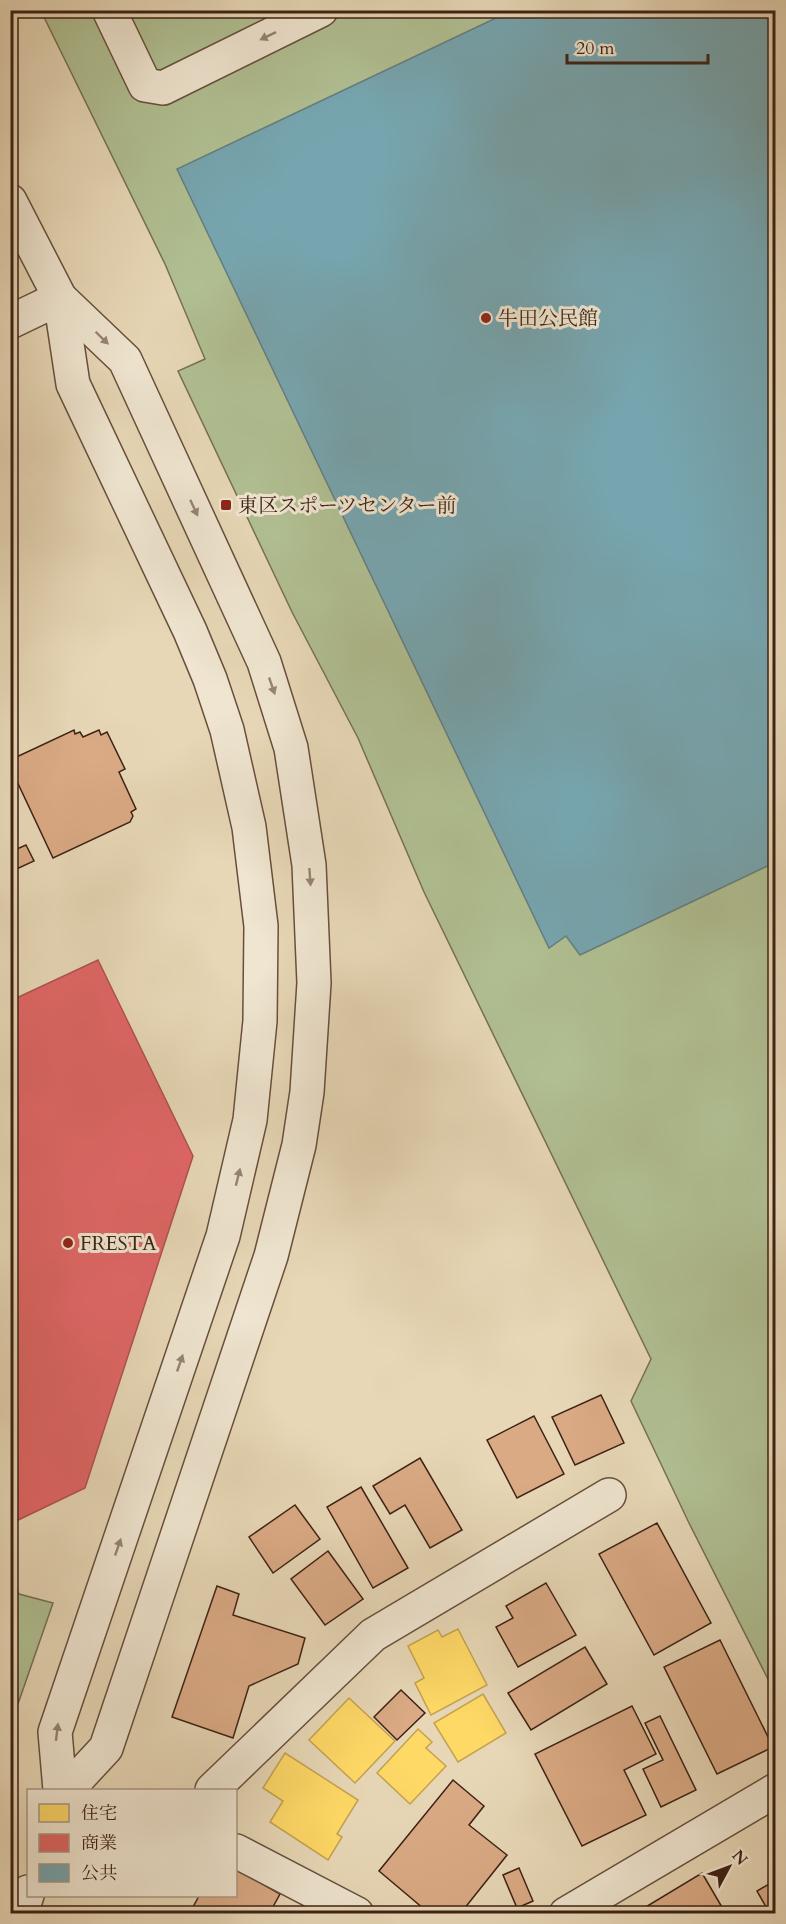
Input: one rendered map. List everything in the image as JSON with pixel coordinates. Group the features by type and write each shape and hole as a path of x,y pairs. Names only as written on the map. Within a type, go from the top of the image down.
{"street":[{"path":"109,10 145,85 163,88 321,10"},
{"path":"10,201 60,298 73,384 190,631 227,730 240,778 257,876 262,974 256,1070 239,1172 223,1236 55,1732 60,1789"},
{"path":"10,322 60,298"},
{"path":"60,298 125,360 264,662 291,748 302,806 312,911 314,982 307,1092 299,1145 272,1256 106,1748 69,1789"},
{"path":"214,1789 373,1635 609,1495"},
{"path":"566,1914 776,1790"},
{"path":"237,1852 357,1914"},
{"path":"21,1914 27,1895"}],"green space":[{"path":"41,11 775,11 775,1693 689,1523 631,1401 651,1359 424,892 358,738 292,612 178,371 205,359 165,264"},
{"path":"11,1575 19,1594 53,1603 11,1724"}],"building: 住宅":[{"path":"458,1629 487,1685 431,1715 415,1683 424,1678 408,1646 438,1630 442,1637"},
{"path":"483,1694 506,1733 458,1762 434,1723"},
{"path":"349,1698 395,1741 355,1783 309,1740"},
{"path":"418,1729 432,1742 426,1748 446,1766 410,1804 377,1773"},
{"path":"285,1753 358,1800 337,1834 342,1837 328,1860 270,1822 283,1801 263,1788"}],"building: 商業":[{"path":"98,960 193,1156 85,1488 10,1524 10,1001"}],"building: 公共":[{"path":"513,10 776,10 776,862 580,955 566,936 549,948 177,169"}],"building: その他":[{"path":"74,730 75,734 80,732 83,737 99,730 101,735 107,732 125,769 119,772 136,809 131,812 133,816 130,822 53,858 13,773 10,774 10,760"},
{"path":"26,845 34,861 10,872 10,852"},
{"path":"601,1395 624,1443 575,1465 552,1417"},
{"path":"534,1416 564,1474 517,1498 487,1440"},
{"path":"420,1458 462,1530 430,1548 405,1505 390,1514 373,1486"},
{"path":"361,1487 408,1568 373,1588 327,1507"},
{"path":"295,1505 320,1539 273,1573 249,1537"},
{"path":"657,1523 711,1623 654,1655 599,1554"},
{"path":"328,1551 363,1599 325,1625 291,1579"},
{"path":"546,1583 576,1635 518,1667 496,1627 513,1618 506,1606"},
{"path":"217,1586 239,1594 233,1615 305,1638 298,1664 249,1686 233,1738 172,1717"},
{"path":"720,1640 773,1747 717,1774 664,1667"},
{"path":"585,1647 607,1684 531,1730 508,1693"},
{"path":"401,1690 425,1713 397,1740 374,1717"},
{"path":"632,1706 656,1754 624,1770 646,1815 582,1846 535,1754"},
{"path":"660,1716 696,1790 661,1807 643,1769 663,1760 645,1723"},
{"path":"453,1780 484,1806 469,1825 507,1855 460,1914 430,1914 379,1871"},
{"path":"519,1868 533,1901 517,1908 503,1875"},
{"path":"237,1870 280,1894 269,1914 205,1914 193,1907 198,1897 237,1897"},
{"path":"702,1873 726,1914 634,1914"},
{"path":"776,1880 776,1914 770,1914 757,1891"}],"place":[{"name":"牛田公民館","path":"486,318"},
{"name":"東区スポーツセンター前","path":"226,505"},
{"name":"FRESTA","path":"68,1243"}]}
